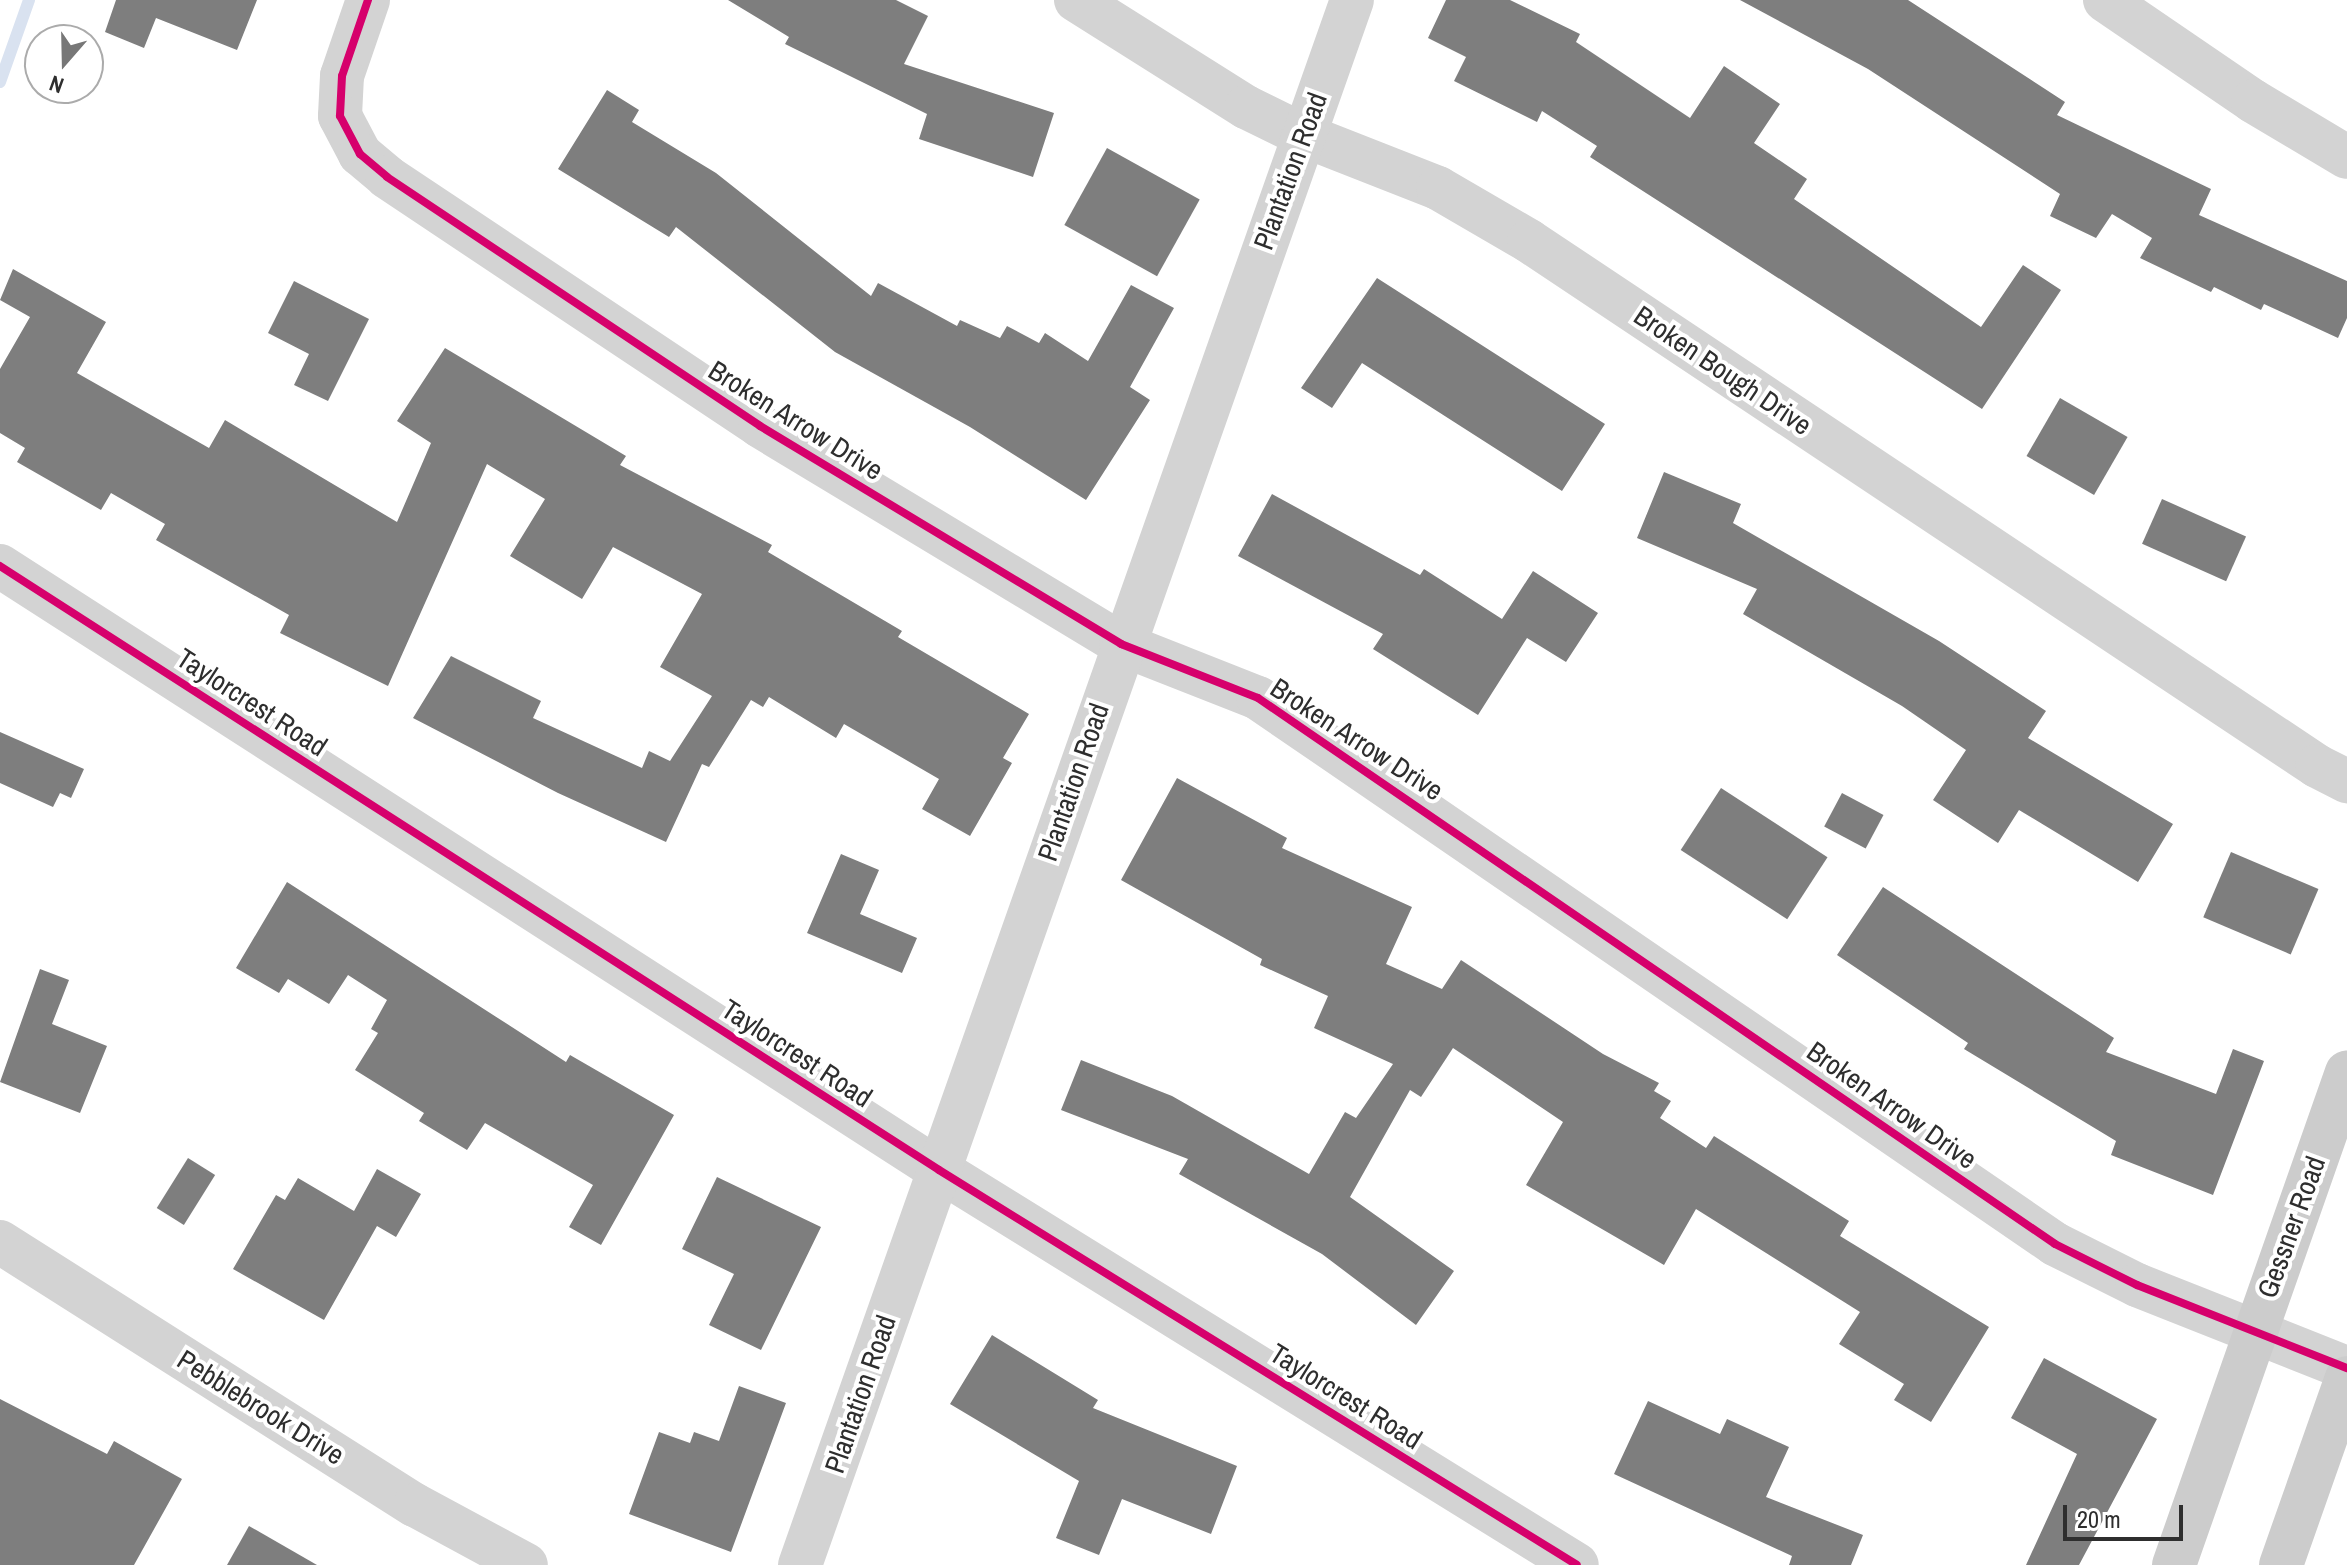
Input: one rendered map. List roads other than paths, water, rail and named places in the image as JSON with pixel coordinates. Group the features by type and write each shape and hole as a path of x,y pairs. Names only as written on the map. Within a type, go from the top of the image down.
{"main road":[{"name":"Gessner Road","path":"2174,1565 2347,1072"},
{"path":"2281,1565 2347,1378"}],"street":[{"name":"Broken Arrow Drive","path":"368,0 342,76 340,116 360,154 387,177 760,426 1121,644 1258,698 2055,1244 2253,1333 2347,1368"},
{"name":"Broken Bough Drive","path":"1076,0 1246,107 1303,135 1438,188 1529,241 2317,766 2347,781"},
{"name":"Plantation Road","path":"800,1565 1121,644 1352,0"},
{"path":"2105,0 2253,101 2347,157"},
{"name":"Taylorcrest Road","path":"0,566 939,1170 1577,1565"},
{"name":"Pebblebrook Drive","path":"0,1242 415,1505 526,1565"}],"waterway":[{"path":"0,82 29,0"}]}
